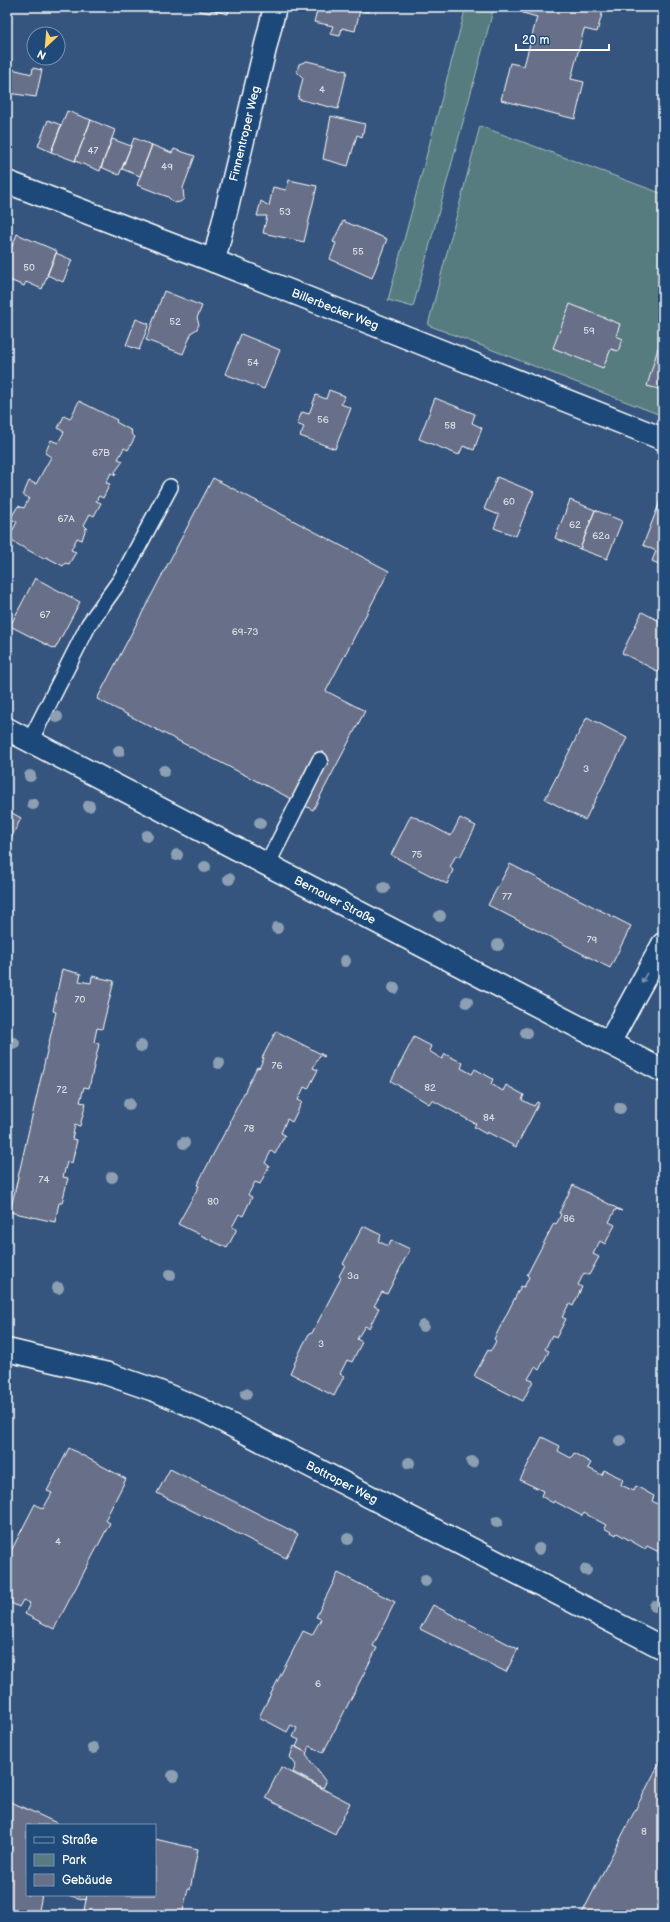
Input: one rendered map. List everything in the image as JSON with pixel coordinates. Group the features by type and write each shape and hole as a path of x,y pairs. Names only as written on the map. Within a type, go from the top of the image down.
{"street":[{"name":"Finnentroper Weg","path":"214,261 275,7"},
{"name":"Billerbecker Weg","path":"7,182 214,261 663,439"},
{"name":"Bernauer Straße","path":"7,729 663,1071"},
{"path":"609,1043 663,944"},
{"name":"Bottroper Weg","path":"7,1350 108,1374 157,1391 202,1410 663,1648"}],"lane":[{"path":"30,742 90,624 121,579 170,487"},
{"path":"267,865 320,760"}],"green space":[{"path":"466,7 494,7 413,307 388,300"},
{"path":"480,126 663,194 663,416 428,325"}],"building":[{"path":"199,7 229,7 228,14 212,10 210,13 199,11"},
{"path":"318,7 370,7 369,12 360,10 355,31 342,28 340,36 330,34 333,26 314,22"},
{"path":"525,7 604,7 597,32 584,29 571,79 584,82 575,119 501,100 510,63 524,66 537,17 523,13"},
{"path":"307,61 347,71 338,109 298,99 303,78 297,72 299,64"},
{"path":"33,68 42,70 36,97 7,93 12,69 32,74"},
{"path":"67,111 91,120 75,161 51,152"},
{"path":"331,116 365,124 362,137 357,135 348,166 323,159"},
{"path":"48,120 61,125 51,152 38,146"},
{"path":"91,120 115,130 100,171 75,161"},
{"path":"134,138 152,145 140,176 122,169"},
{"path":"112,139 131,146 119,175 101,167"},
{"path":"152,145 172,153 174,149 195,156 183,188 184,199 180,202 174,203 168,197 137,185"},
{"path":"289,180 317,186 304,242 263,233 267,216 257,216 261,201 269,206 273,187 286,190"},
{"path":"343,221 387,239 372,278 330,259 336,243 333,242"},
{"path":"17,234 57,251 42,289 26,282 24,286 7,279 7,259"},
{"path":"56,253 72,260 63,282 47,275"},
{"path":"164,291 202,306 197,318 199,324 197,329 192,332 183,354 146,340"},
{"path":"570,304 620,324 616,336 623,339 618,351 611,349 603,368 553,348"},
{"path":"136,319 149,324 139,350 126,345"},
{"path":"663,331 663,390 647,386"},
{"path":"241,334 280,350 264,389 225,374"},
{"path":"329,390 345,396 341,404 351,408 335,449 300,436 304,427 297,424 302,412 309,414 316,395 326,399"},
{"path":"435,398 475,414 472,423 482,428 474,450 463,446 459,455 419,439"},
{"path":"79,401 117,420 116,422 132,431 131,434 135,437 128,450 124,448 118,459 123,461 115,472 116,475 111,473 106,483 110,484 103,498 99,496 96,501 101,503 94,516 90,514 84,525 88,529 86,528 82,540 77,538 71,550 76,552 69,564 65,563 63,566 46,557 44,559 8,539 17,522 10,519 18,506 24,508 29,498 23,495 29,481 36,484 51,457 45,453 51,440 58,443 64,432 58,428 64,416 70,419"},
{"path":"497,477 534,492 516,536 494,528 499,515 484,509"},
{"path":"213,478 389,571 326,691 365,711 313,810 97,699"},
{"path":"663,494 663,566 652,561 656,551 643,545"},
{"path":"570,500 595,510 580,549 555,538"},
{"path":"595,510 622,521 607,559 580,549"},
{"path":"35,578 80,602 55,649 10,626"},
{"path":"642,612 663,623 663,674 622,653"},
{"path":"587,717 627,738 585,820 545,799"},
{"path":"7,810 21,818 7,847"},
{"path":"411,815 451,836 460,818 476,826 460,857 456,855 450,867 453,870 447,884 391,855"},
{"path":"510,864 631,926 610,968 488,905"},
{"path":"62,969 81,974 79,981 91,983 92,976 114,981 102,1029 97,1028 94,1042 99,1044 89,1088 84,1087 80,1102 86,1103 80,1126 75,1125 72,1139 77,1140 72,1163 67,1162 63,1177 68,1178 62,1203 59,1203 55,1222 10,1212 56,1012 53,1011"},
{"path":"276,1031 325,1056 320,1055 313,1068 318,1070 308,1089 304,1087 298,1100 302,1102 292,1122 287,1119 281,1133 285,1135 275,1154 271,1151 265,1163 269,1166 260,1184 255,1182 248,1195 252,1197 243,1216 239,1214 232,1227 237,1229 227,1248 178,1224 199,1186 197,1185 226,1132 257,1067 259,1068 264,1058 262,1058"},
{"path":"414,1037 431,1046 429,1051 442,1059 445,1054 463,1063 461,1068 472,1074 475,1069 493,1079 491,1084 503,1091 506,1085 524,1095 522,1100 534,1106 537,1102 539,1103 516,1147 487,1132 486,1134 474,1127 476,1124 432,1100 429,1104 391,1081"},
{"path":"573,1185 622,1211 616,1209 609,1222 615,1225 605,1244 600,1241 593,1254 599,1257 589,1275 584,1273 578,1285 582,1287 573,1306 569,1304 562,1317 566,1319 556,1338 552,1335 545,1349 549,1351 539,1370 535,1367 528,1379 533,1381 523,1401 474,1376 488,1350 490,1351 493,1347 496,1341 494,1339 521,1286 524,1287 529,1277 527,1275 554,1223 556,1224 558,1221 561,1214 559,1213"},
{"path":"363,1226 381,1235 378,1241 388,1246 391,1240 410,1249 387,1294 382,1292 374,1306 379,1308 369,1328 365,1326 357,1339 362,1342 352,1362 347,1360 340,1374 344,1376 334,1396 290,1373 303,1345 309,1334 312,1333 341,1278 339,1276 345,1265 343,1264"},
{"path":"542,1437 560,1446 558,1451 571,1458 574,1453 591,1463 588,1468 602,1475 604,1470 623,1479 621,1485 634,1491 636,1486 654,1496 652,1501 663,1507 663,1554 647,1546 645,1549 617,1533 616,1535 604,1528 606,1525 584,1513 582,1516 554,1501 553,1503 541,1496 543,1491 520,1480"},
{"path":"69,1448 126,1479 105,1520 110,1523 54,1629 25,1614 30,1603 23,1600 19,1607 7,1601 7,1559 35,1504 43,1509 52,1493 47,1491"},
{"path":"170,1469 298,1534 286,1558 157,1493"},
{"path":"338,1573 395,1602 373,1646 377,1648 323,1753 310,1746 307,1753 296,1747 299,1740 293,1737 297,1728 291,1725 287,1732 259,1717 303,1631 312,1635 321,1619 316,1617"},
{"path":"433,1605 518,1649 506,1672 420,1629"},
{"path":"294,1746 307,1753 306,1755 326,1782 323,1788 293,1772 296,1765 290,1757"},
{"path":"663,1756 663,1906 659,1915 581,1915"},
{"path":"281,1767 350,1803 335,1834 265,1798"},
{"path":"7,1800 59,1824 26,1824 26,1896 42,1896 38,1915 7,1915"},
{"path":"156,1839 198,1849 190,1890 188,1889 182,1915 83,1915 87,1896 156,1896"},
{"path":"71,1896 87,1896 86,1900"}]}
